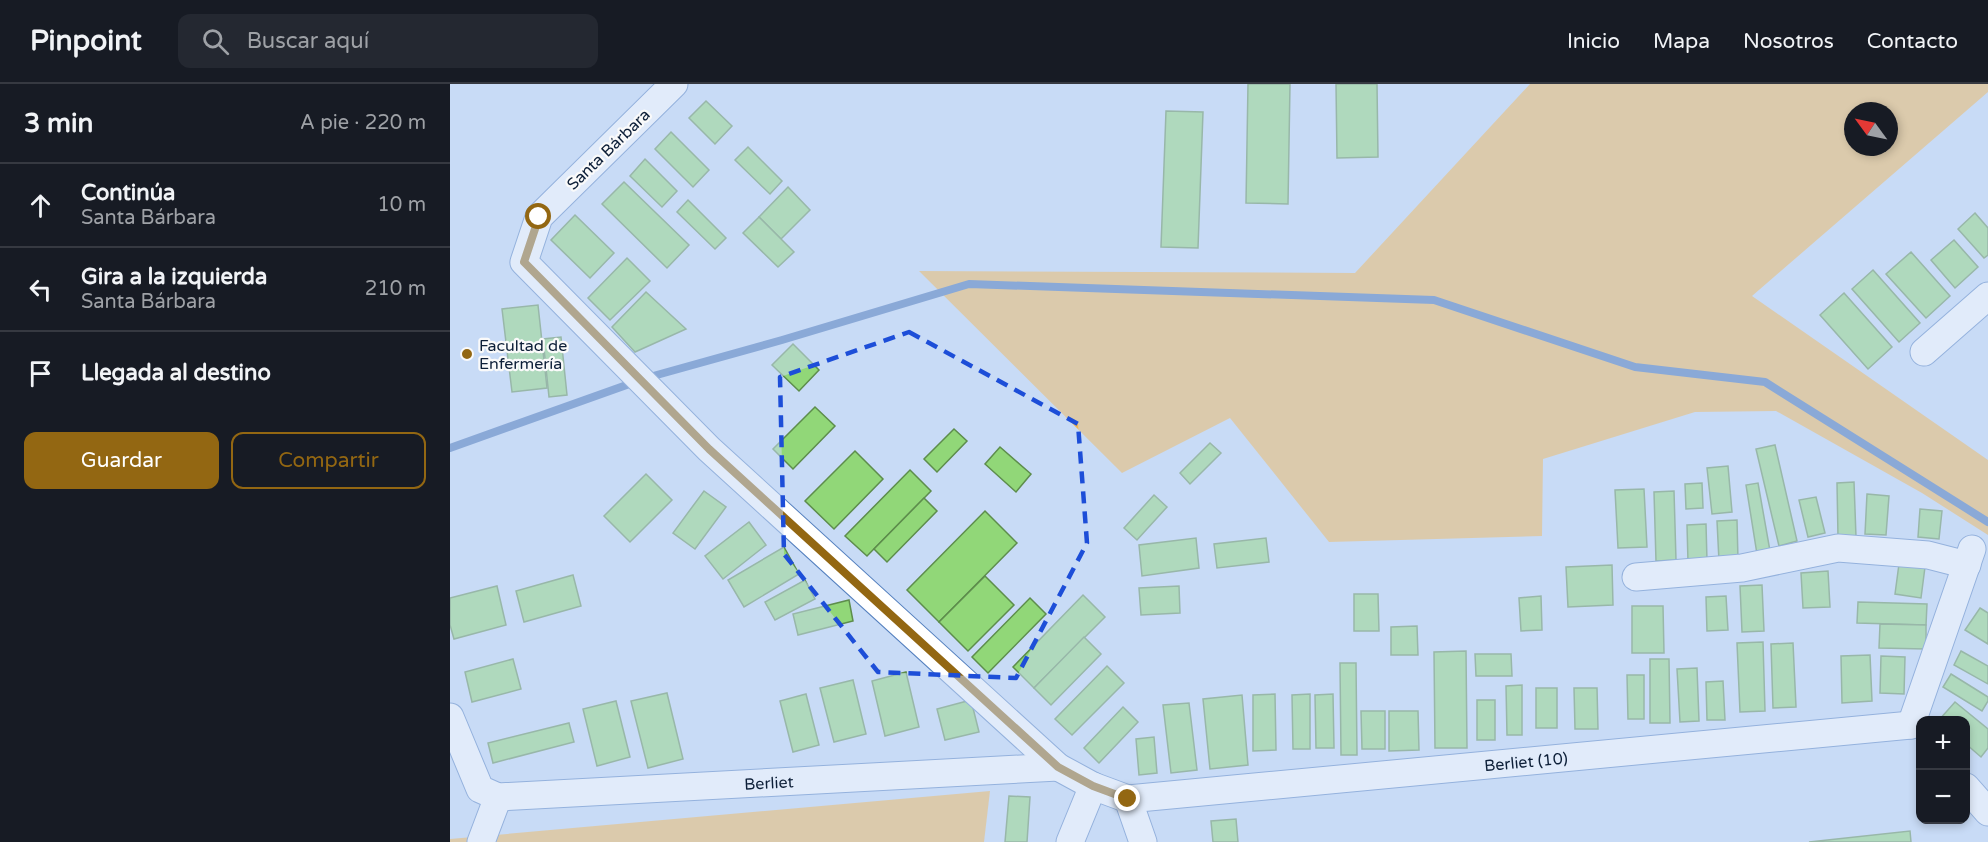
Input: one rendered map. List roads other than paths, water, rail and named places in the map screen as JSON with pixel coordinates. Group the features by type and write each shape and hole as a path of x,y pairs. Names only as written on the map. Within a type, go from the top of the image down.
{"street":[{"name":"Santa Bárbara","path":"674,84 539,217 524,262 709,449 1058,767 1093,786 1128,799"},
{"path":"1924,352 1988,296"},
{"path":"1636,578 1742,568 1838,548 1970,557 1921,716"},
{"path":"450,717 489,793 481,842"},
{"name":"Berliet (10)","path":"1128,799 1916,731"},
{"name":"Berliet","path":"489,793 1058,767"},
{"path":"1070,842 1093,786"},
{"path":"1970,792 1988,812"},
{"path":"1128,799 1143,842"}],"waterway":[{"path":"646,378 969,284 1434,300 1635,367 1765,382 1988,522"},
{"path":"450,448 635,382"}],"place":[{"name":"Facultad de Enfermería","path":"467,354"}]}
